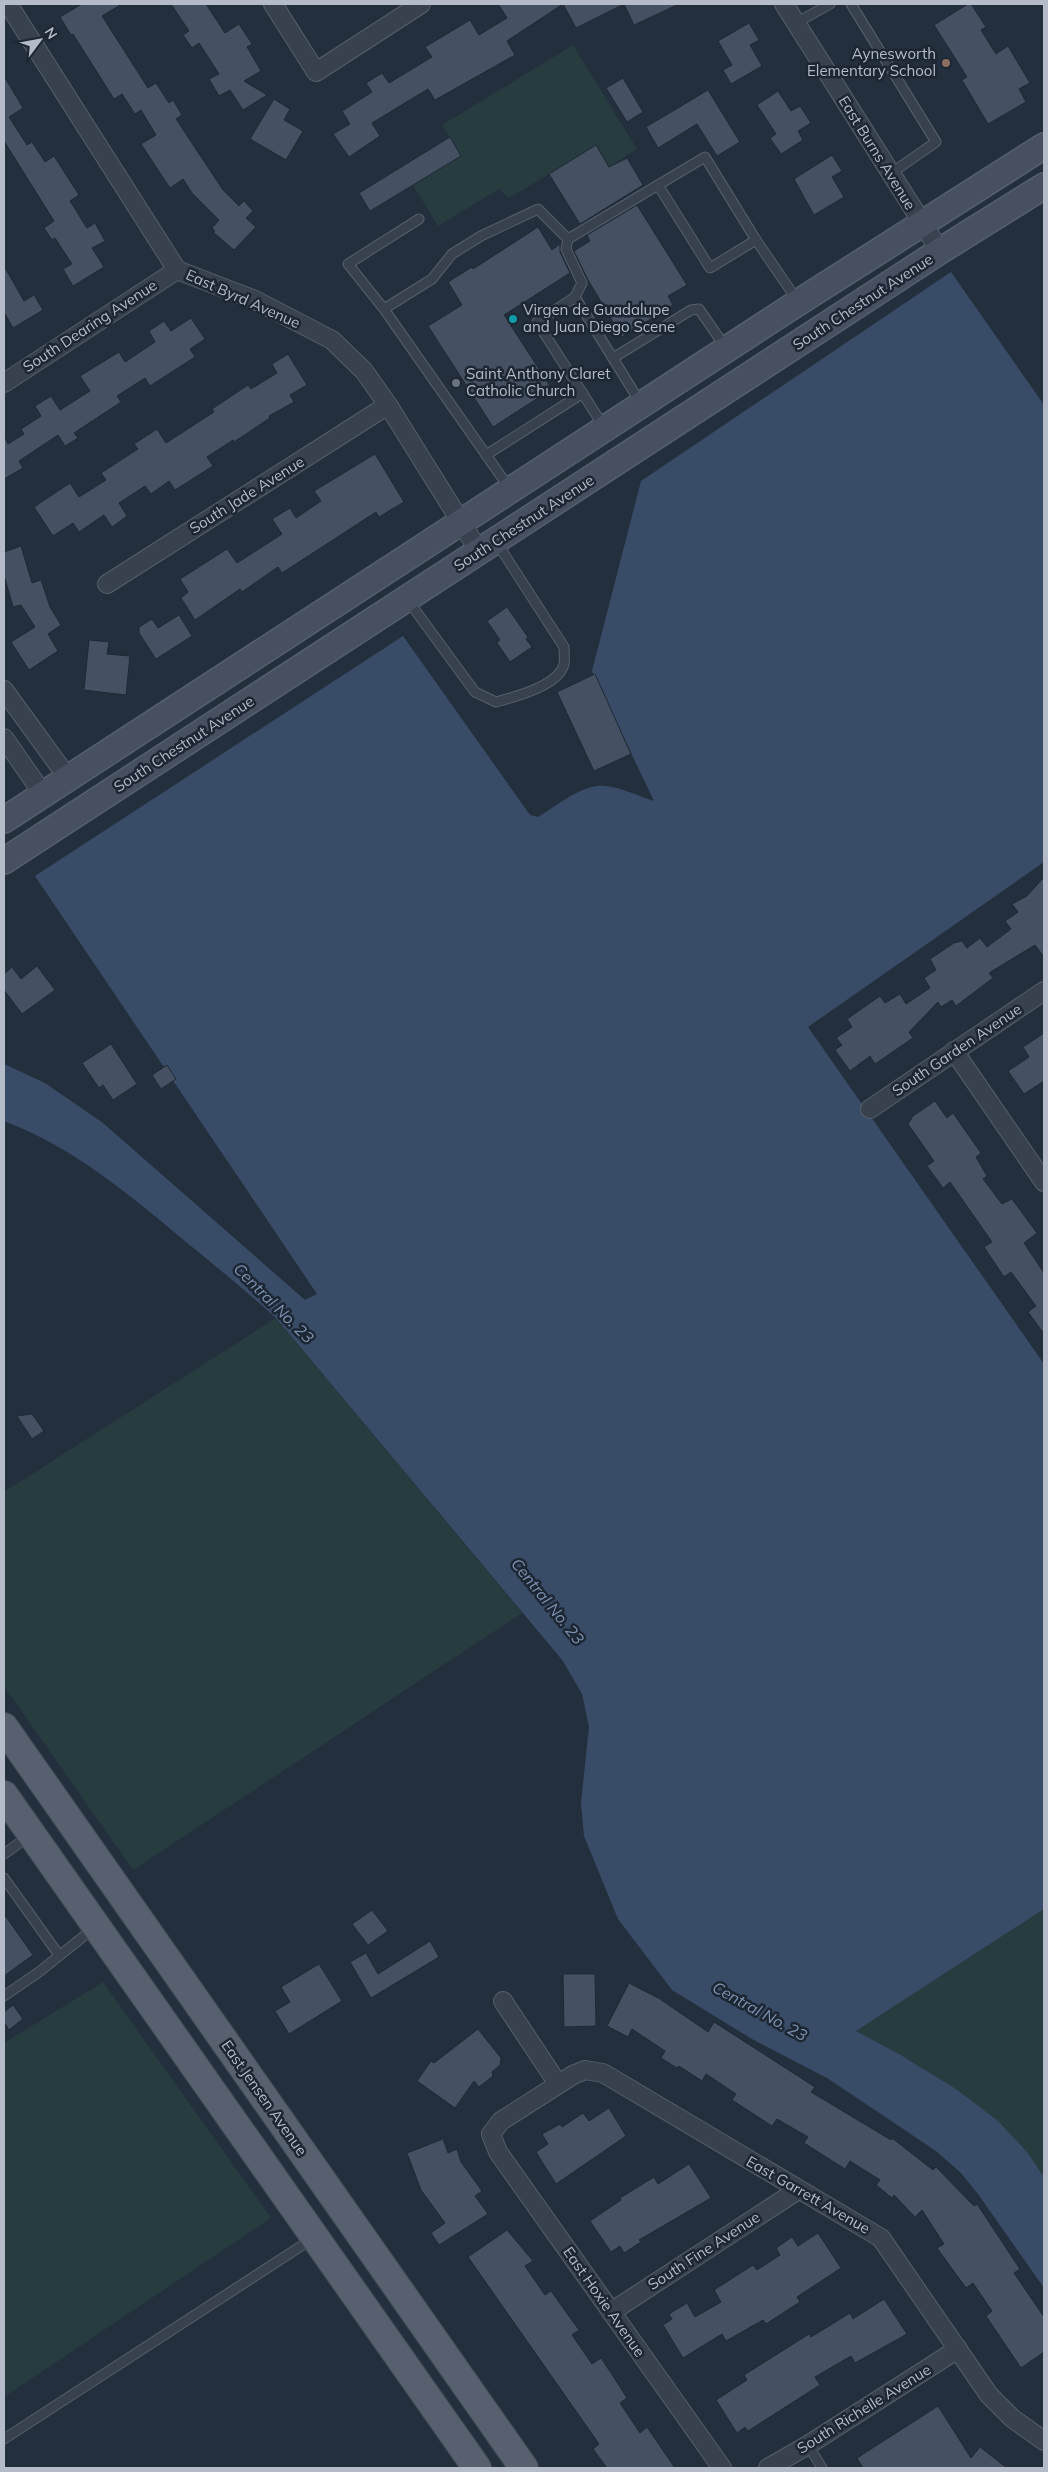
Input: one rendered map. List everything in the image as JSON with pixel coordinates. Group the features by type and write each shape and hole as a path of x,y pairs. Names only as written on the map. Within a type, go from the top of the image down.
{"main road":[{"path":"4,820 798,302 1044,146"},
{"name":"South Chestnut Avenue","path":"4,861 940,251 1044,186"},
{"name":"East Jensen Avenue","path":"4,1727 524,2468"},
{"path":"4,1795 477,2468"}],"street":[{"name":"East Byrd Avenue","path":"8,4 177,270 255,300 332,340 364,371 461,523 488,546"},
{"path":"274,4 316,72 421,4"},
{"name":"East Burns Avenue","path":"784,4 921,224 940,251"},
{"name":"South Dearing Avenue","path":"4,382 177,270"},
{"name":"South Jade Avenue","path":"107,584 388,406"},
{"path":"4,690 68,778"},
{"path":"4,738 43,794"},
{"name":"South Garden Avenue","path":"870,1109 1044,991"},
{"path":"954,1051 1044,1182"},
{"path":"503,2001 558,2084"},
{"name":"East Garrett Avenue","path":"558,2084 585,2070 603,2073 881,2238 989,2395 1012,2418 1044,2441"},
{"name":"East Hoxie Avenue","path":"558,2084 501,2121 491,2134 498,2152 722,2468"},
{"name":"South Fine Avenue","path":"611,2312 798,2190"},
{"name":"South Richelle Avenue","path":"768,2468 808,2445 958,2349"}],"lane":[{"path":"796,23 830,4"},
{"path":"851,4 936,142 890,174"},
{"path":"605,428 536,322 575,297 582,283 566,249 568,239 705,157 756,240 798,302"},
{"path":"658,185 710,268 756,240"},
{"path":"384,309 432,279 452,254 480,236 538,209 568,239"},
{"path":"419,219 348,264 384,309 510,490"},
{"path":"575,297 642,405"},
{"path":"613,358 691,310 699,309 727,349"},
{"path":"486,455 583,393"},
{"path":"407,599 474,692 496,702 530,693 557,675 564,665 564,648 555,630 488,546"},
{"path":"4,1854 32,1834"},
{"path":"4,1878 59,1955"},
{"path":"4,1996 96,1926"},
{"path":"4,2439 315,2237"},
{"path":"808,2445 822,2468"}],"green space":[{"path":"573,45 637,149 600,173 598,170 607,164 596,146 509,198 499,189 438,226 413,185 461,156 442,125"},
{"path":"276,1318 522,1613 133,1870 4,1686 4,1492"},
{"path":"1044,1909 1044,2177 1026,2153 983,2111 909,2060 856,2031"},
{"path":"103,1982 271,2218 4,2397 4,2043"}],"water":[{"name":"Central No. 23","path":"951,272 1044,405 1044,862 808,1027 1044,1364 1044,1909 856,2031 899,2054 956,2089 998,2121 1027,2152 1044,2177 1044,2288 978,2194 961,2173 936,2151 827,2078 752,2039 672,1990 618,1919 584,1836 581,1803 589,1727 582,1694 563,1661 276,1318 165,1224 100,1174 54,1144 4,1121 4,1064 45,1083 103,1123 305,1300 317,1294 35,876 403,636 530,815 538,817 574,794 597,786 611,787 654,801 592,671 641,481"}],"building":[{"path":"82,4 122,4 102,16 148,88 156,83 169,103 173,100 182,115 176,119 223,190 239,206 244,201 253,211 246,218 256,227 234,250 213,232 215,231 212,228 219,220 192,193 183,179 170,188 141,144 156,135 141,110 135,114 122,94 114,99 73,34 71,35 60,17"},
{"path":"171,4 206,4 225,33 239,24 252,44 247,47 261,71 244,81 267,95 243,110 230,90 219,96 209,79 219,74 199,43 192,48 183,35 189,31"},
{"path":"498,4 563,4 507,41 515,55 435,100 428,89 372,123 380,136 349,157 333,134 350,124 342,111 372,92 366,83 382,73 389,83 432,57 425,47 470,20 479,35 507,18"},
{"path":"563,4 624,4 576,28"},
{"path":"624,4 679,4 634,25"},
{"path":"971,4 986,27 981,30 996,54 1008,46 1030,83 1019,89 1026,102 988,124 962,80 967,77 934,25"},
{"path":"749,23 759,40 750,45 762,66 731,84 723,70 732,65 718,41"},
{"path":"4,76 23,108 9,117 27,145 32,142 45,162 54,156 79,195 70,201 87,228 95,223 105,241 92,248 104,267 73,286 63,269 72,264 55,238 52,240 44,228 54,221 4,141"},
{"path":"623,78 643,112 627,122 606,88"},
{"path":"708,90 740,142 717,156 697,124 658,148 646,127"},
{"path":"778,91 791,111 800,106 811,123 798,131 803,140 781,154 770,138 776,134 757,105"},
{"path":"274,99 290,109 284,120 303,131 286,160 250,139"},
{"path":"450,137 461,156 370,211 359,193"},
{"path":"596,145 609,167 627,158 643,185 580,224 549,174"},
{"path":"832,155 842,171 832,177 844,197 814,215 794,179"},
{"path":"637,205 687,285 668,296 673,305 622,337 588,280 574,251 590,241 587,235"},
{"path":"538,227 552,250 560,244 560,252 570,273 504,315 552,389 493,427 428,326 462,305 448,282 472,267 473,269"},
{"path":"4,266 24,301 34,295 43,310 13,328 4,312"},
{"path":"191,318 205,339 190,349 195,357 150,386 145,378 117,396 121,402 74,433 78,438 65,446 58,435 19,461 23,468 4,479 4,436 8,444 24,434 21,429 41,416 35,406 51,396 60,410 90,391 80,376 119,352 125,362 155,342 149,331 164,321 171,331"},
{"path":"288,354 307,385 290,395 294,402 269,416 270,418 234,442 233,440 207,457 213,466 175,490 169,481 151,494 145,486 119,503 127,516 112,527 104,515 79,532 73,523 53,536 34,507 70,483 79,497 106,480 101,473 138,449 134,444 157,429 166,443 214,412 212,409 248,385 251,389 277,373 272,364"},
{"path":"375,454 404,502 379,517 376,512 282,573 278,567 242,592 240,589 195,620 181,598 188,592 180,579 227,549 237,563 282,534 272,519 290,508 296,518 321,501 314,491"},
{"path":"21,546 32,583 41,580 50,607 61,625 48,634 58,651 29,670 11,642 35,627 21,605 13,607 4,575 4,552"},
{"path":"507,607 528,637 526,639 532,647 510,662 497,643 500,640 487,621"},
{"path":"179,615 192,636 156,659 139,633 139,627 152,619 158,628"},
{"path":"89,640 109,642 107,654 130,656 126,695 84,690"},
{"path":"595,674 631,754 594,771 557,692"},
{"path":"1044,877 1044,957 1035,945 989,973 993,978 956,1006 952,1000 941,1007 938,1002 909,1032 913,1038 875,1064 870,1056 850,1071 835,1050 842,1045 836,1038 852,1027 847,1019 880,996 885,1003 900,994 906,1004 930,988 924,978 936,970 930,959 954,943 962,941 967,948 980,938 987,947 1011,929 1005,921 1018,912 1012,904 1027,896"},
{"path":"37,966 55,990 22,1014 4,990 4,974 12,967 21,979"},
{"path":"1044,1033 1044,1081 1024,1094 1008,1071 1029,1057 1023,1047"},
{"path":"111,1044 137,1084 113,1100 103,1085 99,1088 82,1063"},
{"path":"167,1065 176,1079 161,1089 152,1075"},
{"path":"935,1101 947,1118 953,1113 981,1153 976,1157 987,1176 983,1179 1002,1204 1012,1199 1037,1233 1024,1243 1044,1273 1044,1334 1028,1312 1036,1306 1011,1272 1004,1277 984,1247 992,1242 950,1182 943,1188 927,1166 934,1161 908,1124 913,1116"},
{"path":"32,1414 44,1431 32,1439 17,1416"},
{"path":"372,1910 388,1931 368,1945 352,1924"},
{"path":"4,1914 33,1955 4,1976"},
{"path":"430,1941 439,1957 371,1998 350,1962 366,1953 378,1974"},
{"path":"319,1964 342,2001 289,2034 275,2011 290,2002 281,1987"},
{"path":"563,1974 595,1974 596,2026 564,2027"},
{"path":"629,1983 660,1999 708,2032 714,2022 815,2087 811,2092 891,2140 892,2138 933,2170 936,2167 974,2206 977,2204 1020,2269 1014,2273 1044,2317 1044,2352 1021,2368 986,2316 992,2311 973,2283 966,2288 937,2248 944,2244 922,2210 915,2217 894,2195 892,2198 876,2185 880,2180 850,2161 845,2169 804,2143 808,2137 777,2119 772,2126 732,2100 736,2094 706,2074 702,2081 679,2066 677,2068 661,2058 665,2051 632,2029 628,2037 607,2026"},
{"path":"13,2005 23,2019 9,2030 4,2022 4,2012"},
{"path":"478,2029 501,2058 500,2065 492,2072 493,2076 479,2087 474,2081 455,2108 417,2081 431,2061 434,2063"},
{"path":"609,2108 626,2136 556,2184 536,2152 548,2144 542,2134 560,2124 562,2127 583,2113 589,2121"},
{"path":"443,2139 448,2153 457,2149 461,2162 482,2191 475,2196 488,2214 439,2245 431,2233 445,2223 421,2190 407,2153"},
{"path":"689,2164 711,2198 639,2240 641,2242 624,2253 620,2246 611,2252 590,2221 621,2200 620,2198 654,2177 658,2184"},
{"path":"507,2230 533,2261 525,2266 545,2295 551,2291 579,2330 572,2335 592,2364 601,2358 613,2376 627,2398 620,2403 640,2433 647,2427 675,2468 607,2468 593,2449 599,2444 468,2257"},
{"path":"818,2233 841,2268 797,2297 800,2302 766,2324 763,2320 726,2341 722,2334 683,2358 663,2325 672,2319 669,2314 687,2303 695,2317 721,2302 714,2290 753,2265 757,2270 780,2255 776,2248 792,2237 798,2246"},
{"path":"884,2299 907,2334 855,2363 851,2356 815,2377 820,2385 748,2431 745,2427 737,2433 716,2400 747,2380 744,2375 809,2334 811,2337 850,2313 853,2319"},
{"path":"938,2406 971,2458 980,2447 1007,2468 863,2468 857,2458"}],"place":[{"name":"Aynesworth Elementary School","path":"946,63"},
{"name":"Virgen de Guadalupe and Juan Diego Scene","path":"513,319"},
{"name":"Saint Anthony Claret Catholic Church","path":"456,383"}]}
